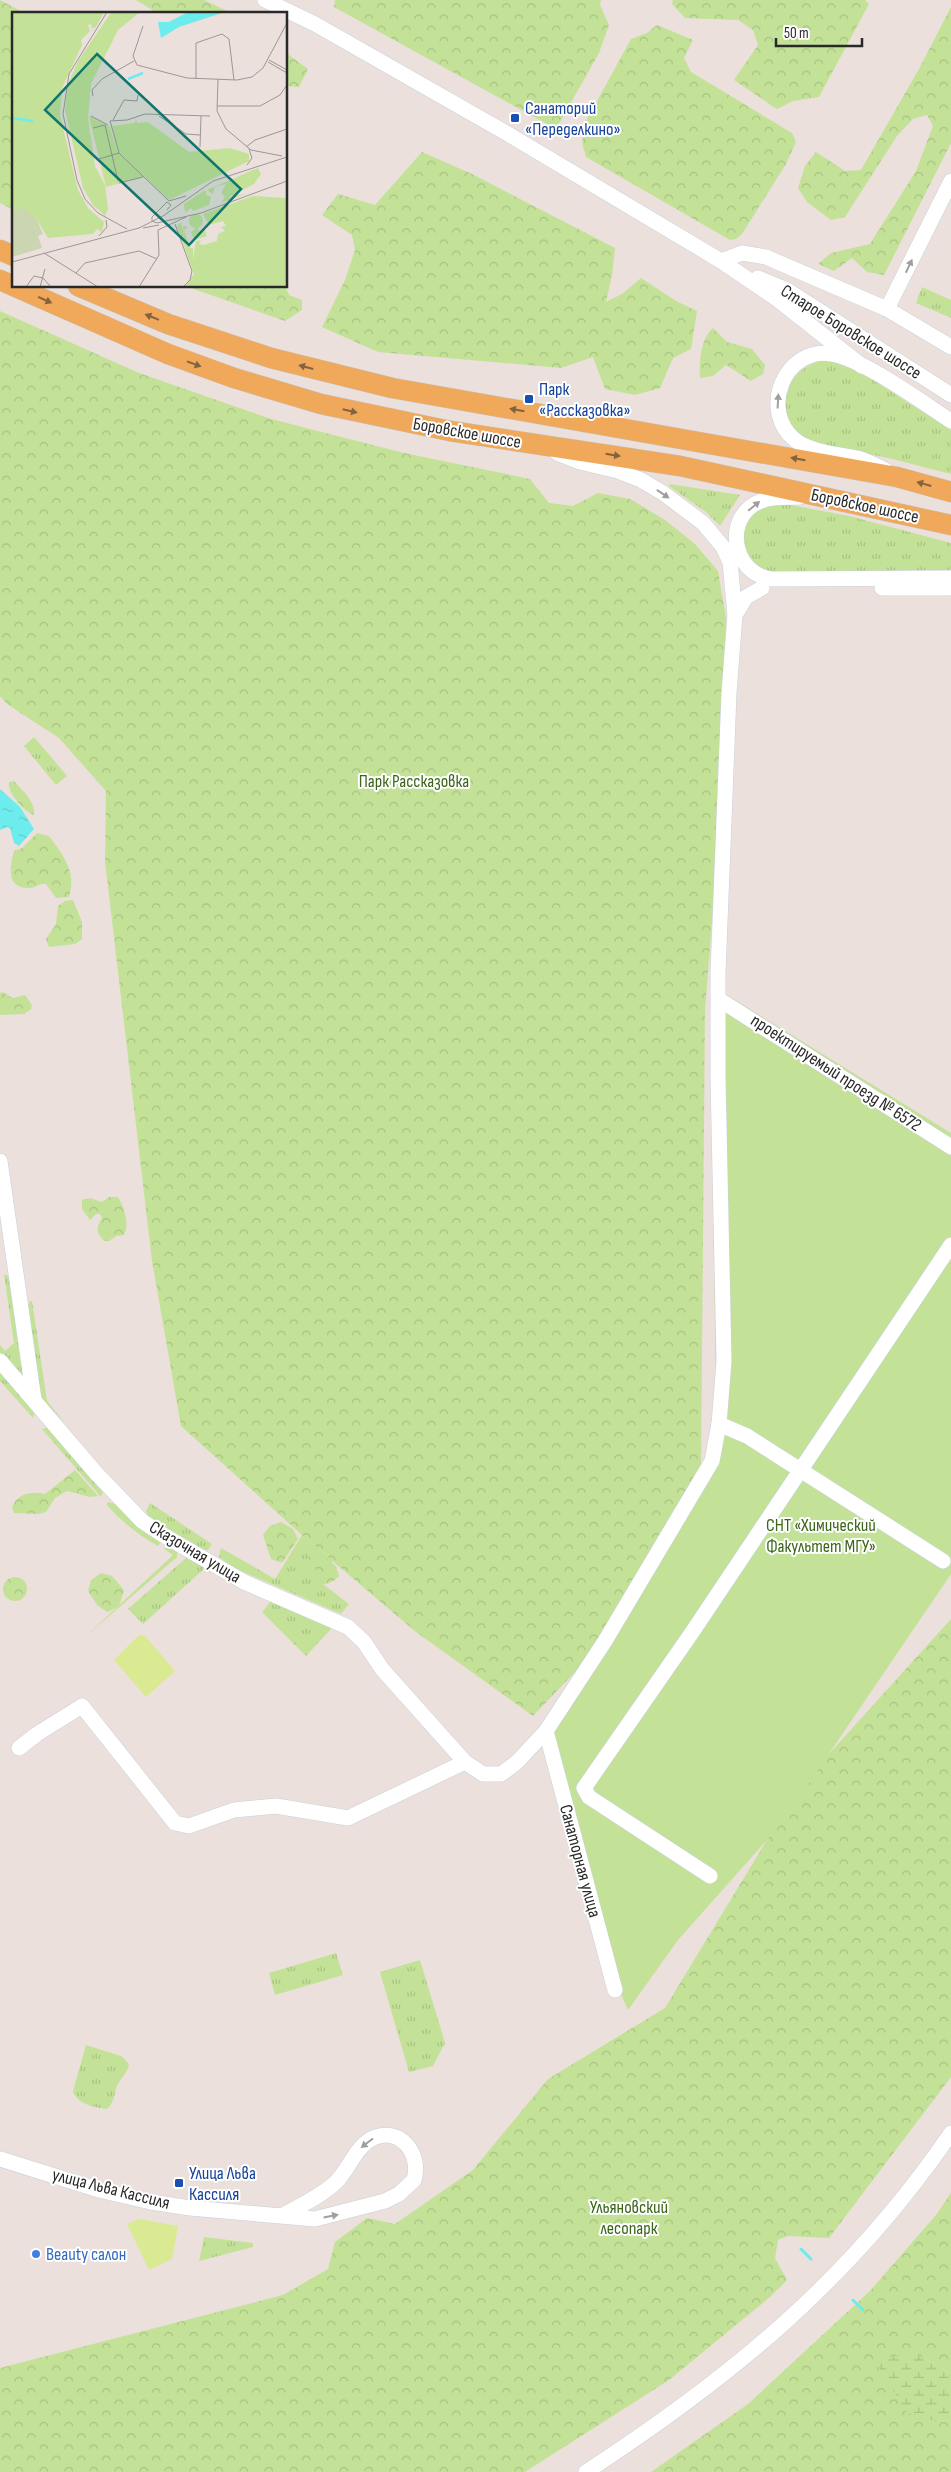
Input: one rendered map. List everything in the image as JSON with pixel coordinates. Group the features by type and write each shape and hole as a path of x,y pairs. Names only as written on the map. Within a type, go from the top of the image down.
{"main road":[{"path":"0,250 12,255"},
{"name":"Боровское шоссе","path":"0,280 12,285"},
{"name":"Боровское шоссе","path":"18,288 168,354 278,392 367,414 450,431 680,466 951,525"},
{"name":"Боровское шоссе","path":"83,288 168,324 262,355 392,388 897,477 951,492"}],"street":[{"path":"265,0 315,24 508,134 721,261 777,299 862,366"},
{"path":"887,309 951,180"},
{"path":"721,261 742,253 766,257 887,309 951,347"},
{"name":"Старое Боровское шоссе","path":"721,261 787,290 951,394"},
{"path":"756,278 842,342 916,393 951,421"},
{"path":"897,477 863,460 799,443 790,436 779,416 778,398 782,382 791,368 804,358 830,353 862,366 951,410"},
{"path":"537,444 580,462 630,475 655,488 703,523 718,539 730,562 744,579 762,588"},
{"path":"822,496 767,499 748,510 739,526 736,543 740,558 748,568 758,576 772,579 912,583 951,588"},
{"name":"Сказочная улица","path":"0,1361 96,1473 152,1528 244,1582 343,1625 364,1642 382,1669 465,1762 483,1774 500,1774 517,1762 546,1731 605,1641 712,1461 719,1424 724,1361 718,1078 720,1000 718,973 729,693 735,615 730,562"},
{"path":"735,615 746,597 762,588 912,583 951,578"},
{"name":"проектируемый проезд № 6572","path":"720,1000 951,1147"},
{"path":"0,1161 34,1400"},
{"path":"710,1876 589,1798 584,1788 801,1470 951,1245"},
{"path":"719,1424 747,1436 942,1561"},
{"path":"19,1748 37,1734 82,1706 175,1823 189,1826 234,1810 276,1806 348,1818 465,1762"},
{"name":"Санаторная улица","path":"546,1731 615,1990"},
{"path":"586,2472 658,2426 731,2370 784,2326 839,2273 863,2246 951,2134"},
{"name":"улица Льва Кассиля","path":"0,2159 99,2190 151,2202 190,2208 314,2219 385,2201 404,2190 414,2180 416,2160 410,2148 403,2141 392,2137 373,2138 358,2151 345,2172 334,2184 283,2216"}],"green space":[{"path":"0,0 22,12 12,12 12,209 0,203"},
{"path":"136,0 204,0 229,12 156,12"},
{"path":"335,0 601,0 600,5 609,25 599,53 556,129 334,7"},
{"path":"673,0 865,0 869,4 819,97 793,101 777,109 734,80 758,45 753,30 738,20 685,18 672,4"},
{"path":"951,7 951,143 884,275 867,272 852,258 834,271 818,264 831,253 870,244 916,171 933,126 927,115 913,119 897,136 845,217 831,220 807,202 798,188 805,166 816,152 845,171 861,170 919,69"},
{"path":"657,25 693,40 684,58 691,72 792,133 796,142 786,164 742,234 736,239 730,240 586,157 582,143 586,121 631,39 647,33"},
{"path":"288,54 308,69 299,87 288,86"},
{"path":"422,152 472,174 615,248 606,302 622,294 641,278 676,301 697,311 691,349 673,358 660,388 635,395 605,389 593,357 561,368 378,352 322,327 345,280 355,250 352,235 322,215 338,194 375,205"},
{"path":"922,287 951,300 951,318 916,303"},
{"path":"191,288 286,288 289,295 302,300 302,310 285,321"},
{"name":"Парк Рассказовка","path":"0,311 139,373 271,419 404,453 530,479 549,503 573,506 598,493 630,499 665,520 695,544 718,571 726,618 721,808 705,1010 701,1467 599,1637 576,1671 533,1716 416,1632 302,1535 181,1426 152,1261 105,861 106,791 59,738 7,704 0,696"},
{"path":"713,328 727,342 752,349 765,365 763,374 751,381 726,365 713,376 700,378 703,344"},
{"path":"819,361 834,361 848,364 951,430 951,474 888,458 811,442 798,433 790,422 786,411 785,399 788,387 805,368"},
{"path":"670,484 740,495 720,526 706,512 669,486"},
{"path":"781,503 849,516 951,543 951,572 766,571 752,563 741,542 744,524 757,508"},
{"path":"34,737 67,776 56,785 24,746"},
{"path":"14,781 31,801 34,815 21,806 13,796 9,782"},
{"path":"37,833 49,836 64,857 71,880 69,897 56,898 46,884 32,888 16,885 13,881 11,863 14,851 22,848"},
{"path":"73,900 82,922 82,939 75,944 49,947 46,939 56,924 58,906 65,901"},
{"path":"2,992 13,998 25,995 32,1005 31,1009 24,1014 0,1015 0,993"},
{"name":"СНТ «Химический Факультет МГУ»","path":"722,992 951,1133 951,1574 782,1823 678,1940 628,2010 617,1985 552,1732 717,1456 710,1013"},
{"path":"109,1197 118,1197 124,1211 126,1231 124,1235 104,1241 99,1235 98,1230 102,1218 100,1214 96,1214 90,1220 82,1209 82,1200 90,1198 102,1202"},
{"path":"4,1274 10,1277 27,1376 21,1378 0,1353 0,1345 5,1351 14,1343"},
{"path":"32,1301 47,1401 65,1423 42,1399 28,1305"},
{"path":"0,1370 35,1412 33,1418 0,1381"},
{"path":"50,1428 103,1491 101,1497 42,1429"},
{"path":"75,1470 98,1496 90,1497 67,1491 55,1498 46,1512 38,1514 14,1513 12,1507 21,1496 30,1493 45,1494"},
{"path":"109,1502 117,1505 161,1542 158,1546 124,1522 106,1504"},
{"path":"150,1503 212,1544 208,1550 202,1550 149,1517 146,1511"},
{"path":"281,1522 293,1529 298,1539 282,1563 271,1559 263,1535 270,1526"},
{"path":"302,1535 333,1561 319,1581 349,1604 341,1614 234,1568 219,1557 221,1548 275,1579"},
{"path":"172,1548 177,1551 177,1557 85,1637 173,1555 164,1549"},
{"path":"317,1551 336,1566 339,1576 330,1583 319,1584 315,1567 307,1557 311,1552"},
{"path":"186,1558 205,1568 143,1624 128,1609"},
{"path":"101,1573 112,1576 124,1590 119,1606 108,1612 98,1606 88,1591 91,1580"},
{"path":"15,1577 23,1581 27,1589 23,1597 15,1601 7,1597 3,1589 7,1581"},
{"path":"272,1600 331,1625 331,1629 306,1656 262,1612"},
{"name":"Ульяновский лесопарк","path":"951,1619 951,2077 829,2238 788,2236 778,2240 775,2258 787,2280 770,2297 669,2380 525,2472 0,2472 0,2368 283,2295 328,2269 335,2242 367,2218 395,2224 473,2170 548,2079 665,2008 799,1787"},
{"path":"139,1635 145,1636 175,1671 146,1697 114,1660"},
{"path":"336,1953 343,1975 275,1995 269,1973"},
{"path":"420,1960 445,2043 433,2066 409,2072 380,1972"},
{"path":"86,2045 121,2056 129,2064 107,2109 82,2102 73,2091"},
{"path":"951,2193 951,2374 916,2354 935,2421 951,2422 951,2472 651,2472 748,2404 870,2291 936,2215"},
{"path":"139,2219 178,2226 172,2259 149,2270 127,2224"},
{"path":"204,2237 253,2243 253,2247 199,2261"},
{"path":"916,2354 951,2374 951,2422 935,2421 907,2413 874,2359"}],"water":[{"path":"0,789 20,807 34,829 19,846 14,843 10,828 7,827 0,830"}],"waterway":[{"path":"801,2249 811,2259"},
{"path":"853,2300 863,2310"}],"place":[{"name":"Санаторий «Переделкино»","path":"515,118"},
{"name":"Парк «Рассказовка»","path":"529,399"},
{"name":"Улица Льва Кассиля","path":"179,2183"},
{"name":"Beauty салон","path":"36,2254"}]}
